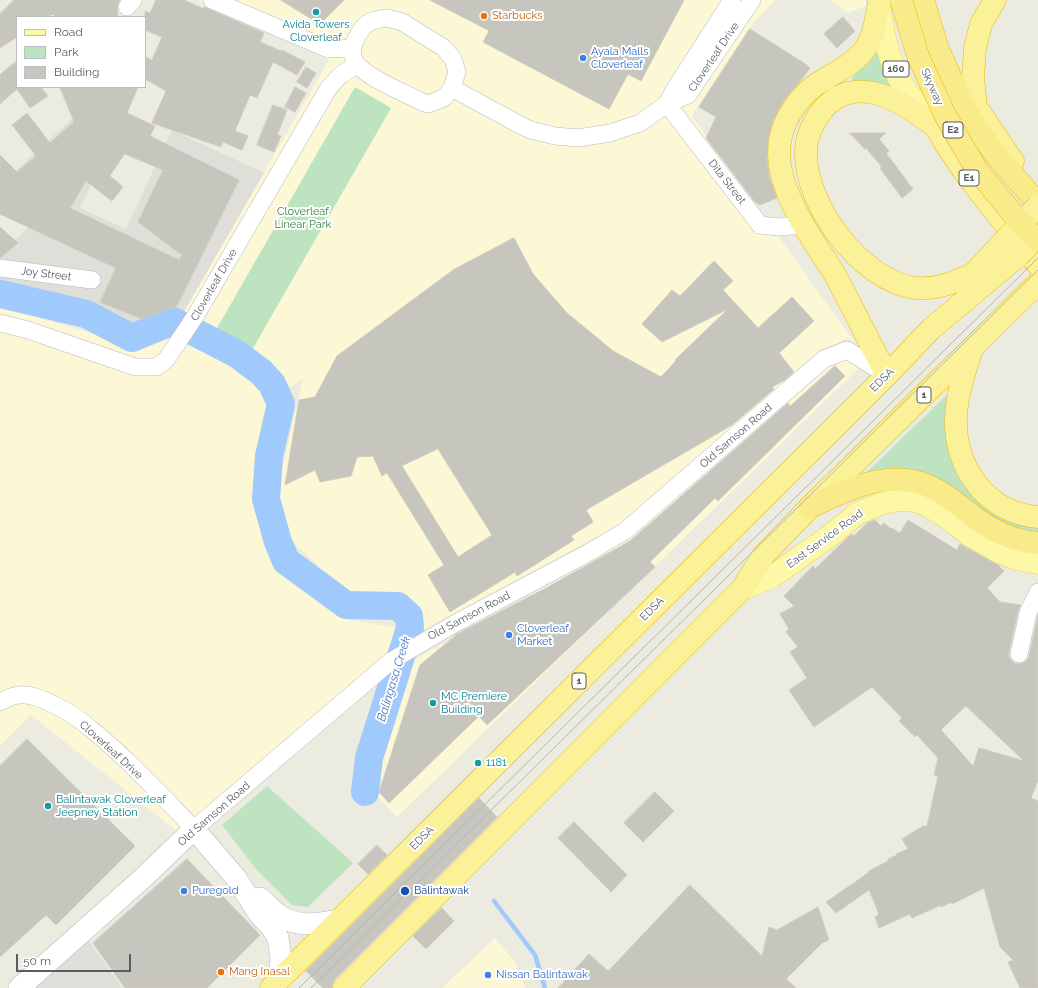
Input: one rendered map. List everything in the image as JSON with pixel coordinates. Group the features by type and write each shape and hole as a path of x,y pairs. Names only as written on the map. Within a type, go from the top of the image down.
{"highway":[{"name":"Skyway","path":"901,0 918,56 944,113 961,143 977,170 1019,221 1038,241"},
{"name":"Skyway","path":"923,0 938,49 960,99 997,156 1038,205"},
{"path":"995,0 981,24 975,48 974,77 976,107 1004,149 1038,192"},
{"path":"882,2 871,36 863,53 851,64 820,81 796,104 783,129 778,156 779,168 786,192 803,225 836,276 887,375"},
{"path":"934,126 899,103 878,94 861,91 844,95 828,104 822,111 809,134 806,152 807,167 810,183 822,209 835,230 857,256 882,275 905,286 927,288 940,287 973,274 1016,244 1038,205"},
{"name":"E1","path":"934,126 1016,244 1038,265"},
{"name":"EDSA","path":"275,984 887,375 1016,244 1038,236"},
{"path":"931,329 973,274"},
{"name":"1","path":"344,988 742,589 763,556 810,507 1038,283"},
{"path":"972,348 959,389 956,416 957,434 964,460 972,477 987,497 1008,510 1018,514 1038,517"},
{"path":"810,507 850,488 866,483 883,481 911,481 931,487 1001,534 1015,540 1038,543"}],"main road":[{"path":"933,0 955,63 976,107"},
{"name":"160","path":"882,2 898,26 916,80 934,126"},
{"name":"160","path":"882,2 883,31 894,66 902,83 934,126"},
{"name":"East Service Road","path":"742,589 773,576 827,538 858,513 883,503 898,500 909,500 923,503 969,535 997,551 1017,559 1038,563"}],"street":[{"path":"212,0 328,49 352,48"},
{"name":"Cloverleaf Drive","path":"667,104 676,87 732,0"},
{"name":"Cloverleaf Drive","path":"452,88 520,125 531,130 555,136 578,138 622,130 640,123 667,104 688,95 752,0"},
{"path":"387,18 402,22 444,48 453,59 457,72 452,88 444,98 428,104 368,75 357,66 352,48 358,34 364,26 372,20 387,18"},
{"name":"Cloverleaf Drive","path":"0,323 28,330 136,367 157,367 166,360 182,339 328,89 339,75 357,66"},
{"name":"Dita Street","path":"667,104 760,224 779,227 803,225"},
{"name":"Joy Street","path":"0,268 92,280"},
{"name":"Old Samson Road","path":"19,988 143,878 194,829 391,660 426,639 625,532 824,359 847,350 887,375"},
{"path":"1019,654 1033,617 1038,592"},
{"name":"Cloverleaf Drive","path":"0,702 21,694 36,697 54,704 90,728 130,765 194,829 236,878 259,914 271,927 278,938 281,958 275,984"},
{"name":"Cloverleaf Drive","path":"236,878 282,917 294,922 314,925 339,920"}],"shaded area":[{"path":"198,0 775,0 749,28 692,116 855,343 848,338 819,351 735,427 616,527 425,629 399,607 373,593 354,594 322,569 287,536 278,487 303,379 274,398 263,500 269,556 290,582 350,620 394,627 399,643 179,833 31,715 0,746 0,307 141,347 168,338 329,60"},
{"path":"830,0 865,0 866,6 847,13"},
{"path":"98,95 126,109 80,208 126,229 172,130 264,173 182,315 136,330 0,290 0,254 52,205 17,169"},
{"path":"847,357 859,368 397,817 368,787 412,661 629,540 828,368"},
{"name":"Nissan Balintawak","path":"495,938 515,962 525,988 442,988"},
{"path":"88,940 122,988 35,987"}],"green space":[{"path":"879,49 896,91 854,83 852,81 853,76 869,63"},
{"name":"Cloverleaf Linear Park","path":"355,87 391,108 252,350 216,330"},
{"path":"950,392 945,410 947,442 957,475 975,498 1038,526 1038,534 861,478"},
{"path":"267,786 353,863 308,907 292,905 256,869 222,825"}],"building":[{"path":"14,0 120,0 117,6 118,16 55,16 53,14 50,16 16,16 16,38 0,48 0,14"},
{"path":"156,0 184,0 264,33 260,42 281,51 282,50 305,62 297,75 273,62 257,98 250,95 235,131 248,136 242,150 223,142 221,147 152,123 166,91 146,80 146,57 152,60 162,37 146,30 145,11 150,13"},
{"name":"Avida Towers Cloverleaf","path":"281,0 344,0 320,24"},
{"name":"Ayala Malls Cloverleaf","path":"430,0 684,0 641,81 628,74 609,109 483,42 489,31"},
{"path":"843,17 855,31 837,48 824,34"},
{"path":"750,29 810,68 784,100 773,120 768,139 767,158 769,176 777,198 760,205 755,202 706,138 716,117 699,107"},
{"path":"16,62 16,88 42,88 48,96 30,108 17,89 0,104 0,75"},
{"path":"306,67 316,73 307,88 297,82"},
{"path":"295,87 306,93 295,112 285,107"},
{"path":"60,88 138,88 127,113 155,126 150,136 239,180 177,306 142,319 100,302 116,268 0,214 0,155 17,172 36,156 12,125 27,113 50,143 74,122","holes":["125,154 163,170 138,222 182,255 179,260 70,208 86,181 112,201 123,187 110,176"]},
{"path":"273,105 287,110 277,135 281,136 274,152 257,145"},
{"path":"850,133 886,133 879,139 889,151 886,153 913,189 902,198 880,168 882,167 866,148 865,149"},
{"path":"0,227 18,243 0,258"},
{"path":"514,238 533,274 567,313 613,351 661,377 676,361 675,360 728,309 662,342 642,324 672,290 680,296 714,261 733,281 723,290 758,328 792,297 814,321 779,353 794,372 785,380 772,387 774,389 732,425 586,510 593,522 571,536 574,540 517,576 515,572 450,612 428,575 444,565 387,473 382,476 373,456 357,457 351,476 320,482 315,470 285,485 299,400 315,397 337,356 453,270","holes":["438,449 492,535 458,557 402,466"]},
{"path":"835,366 845,376 718,501 715,498 650,562 655,567 487,725 479,716 389,803 379,792 420,665 455,635 546,588 630,541 788,403 790,406"},
{"path":"875,520 881,526 884,523 891,529 892,528 900,533 908,520 957,550 960,544 998,565 1004,571 987,588 1000,602 1021,605 1018,611 1009,652 1009,657 1016,664 1026,661 1029,657 1038,615 1038,780 1031,798 1038,801 1038,988 1020,988 1008,962 1013,960 1000,947 984,888 952,904 952,902 941,907 941,905 912,918 910,914 879,928 875,917 879,914 869,890 836,913 826,902 869,871 888,861 888,859 897,855 896,854 908,849 902,839 923,826 927,826 938,776 934,775 938,758 917,735 915,737 899,721 902,718 872,687 814,727 789,690 807,678 790,652 798,647 786,632 789,629 780,614 794,606 784,596 813,566 815,569 846,539 852,534 854,536 867,523","holes":["966,706 1024,761 979,748 973,766 941,730"]},
{"name":"Balintawak Cloverleaf Jeepney Station","path":"27,739 135,846 56,925 46,915 0,957 0,766"},
{"path":"655,792 674,811 643,842 624,823"},
{"path":"479,798 497,817 335,979 332,984 332,988 323,988 306,971"},
{"path":"574,822 627,875 611,892 558,838"},
{"path":"377,845 387,855 368,874 358,864"},
{"name":"Puregold","path":"187,859 260,935 207,988 125,988 93,943"},
{"path":"690,885 762,956 769,927 777,930 818,907 829,940 822,943 786,979 796,988 558,988 589,954 608,971"},
{"path":"442,908 454,921 426,949 413,936"}],"waterway":[{"name":"Balingasa Creek","path":"0,294 86,314 132,338 173,321 237,354 261,372 272,384 281,404 269,456 266,499 278,542 286,561 346,605 398,606 409,616 410,628 369,758 365,792"},
{"path":"494,901 535,955 545,988"}],"tram line":[{"path":"299,988 1038,258"},
{"path":"311,988 1038,270"}],"place":[{"name":"Avida Towers Cloverleaf","path":"316,12"},
{"name":"Starbucks","path":"484,16"},
{"name":"Ayala Malls Cloverleaf","path":"583,58"},
{"name":"Cloverleaf Market","path":"509,635"},
{"name":"MC Premiere Building","path":"433,703"},
{"name":"1181","path":"478,763"},
{"name":"Balintawak Cloverleaf Jeepney Station","path":"48,806"},
{"name":"Puregold","path":"184,891"},
{"name":"Balintawak","path":"405,891"},
{"name":"Mang Inasal","path":"221,972"},
{"name":"Nissan Balintawak","path":"488,975"}]}
